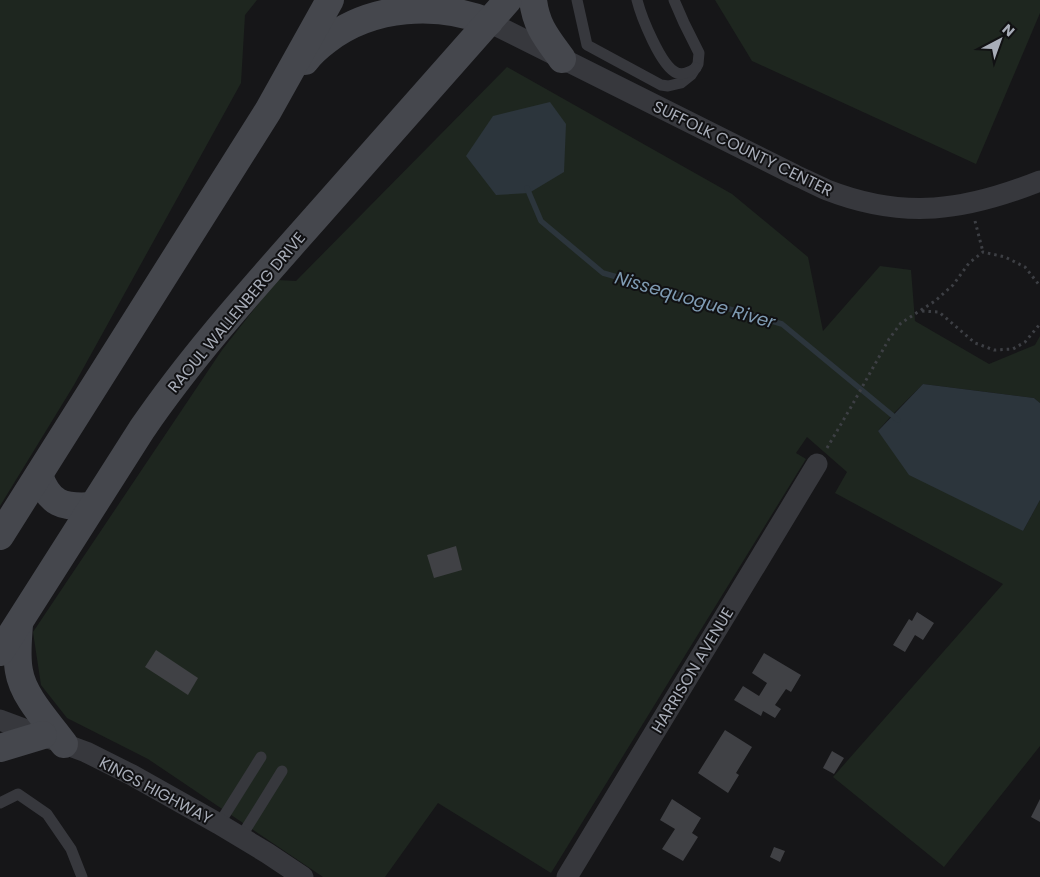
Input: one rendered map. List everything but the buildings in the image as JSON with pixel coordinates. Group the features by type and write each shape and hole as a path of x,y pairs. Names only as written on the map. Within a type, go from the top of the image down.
{"street":[{"path":"0,536 268,111 330,0"},
{"name":"RAOUL WALLENBERG DRIVE","path":"0,652 92,506 162,400 203,347 508,0"},
{"path":"533,0 539,26 562,59"},
{"path":"268,111 310,54 332,36 359,22 391,12 422,9 456,12 489,22"},
{"name":"SUFFOLK COUNTY CENTER","path":"489,22 795,175 827,190 860,200 917,209 956,206 987,200 1040,181"},
{"name":"HARRISON AVENUE","path":"567,877 818,464"},
{"path":"39,475 46,492 59,503 73,507 92,506"},
{"path":"0,748 54,739 22,683 18,658 19,620"},
{"name":"KINGS HIGHWAY","path":"0,720 86,752 132,775 219,824 303,877"}],"lane":[{"path":"577,0 587,45 661,85 675,86 686,80 697,67 699,52 674,0"},
{"path":"637,0 645,25 667,65 676,73 681,74 691,72 697,67"},
{"path":"219,824 261,757"},
{"path":"241,838 282,771"},
{"path":"0,803 18,794 47,814 71,849 82,877"}],"path":[{"path":"975,221 983,252"},
{"path":"983,252 1005,257 1025,267 1040,286"},
{"path":"818,464 889,339 901,323 935,301 953,285 969,263 983,252"},
{"path":"922,311 938,312 975,343 994,350 1014,349 1025,342 1040,324"}],"shaded area":[{"path":"0,0 257,0 245,15 241,83 74,385 0,506"},
{"path":"715,0 1040,0 1040,13 976,164 752,61"},
{"path":"507,67 732,194 808,257 823,331 880,266 911,270 915,321 989,364 1035,345 1040,336 1040,403 1034,398 923,384 878,431 1023,531 1040,500 1040,746 944,867 833,777 1003,584 835,493 847,472 807,437 796,453 806,459 551,873 438,803 385,877 323,877 148,759 67,718 41,685 33,632 222,350 277,280 296,281"},
{"path":"550,102 566,124 564,172 529,193 496,195 466,156 493,116"},
{"path":"923,384 1034,398 1040,403 1040,500 1023,531 909,475 878,431"}],"waterway":[{"name":"Nissequogue River","path":"527,188 541,221 603,273 782,324 898,420"}]}
